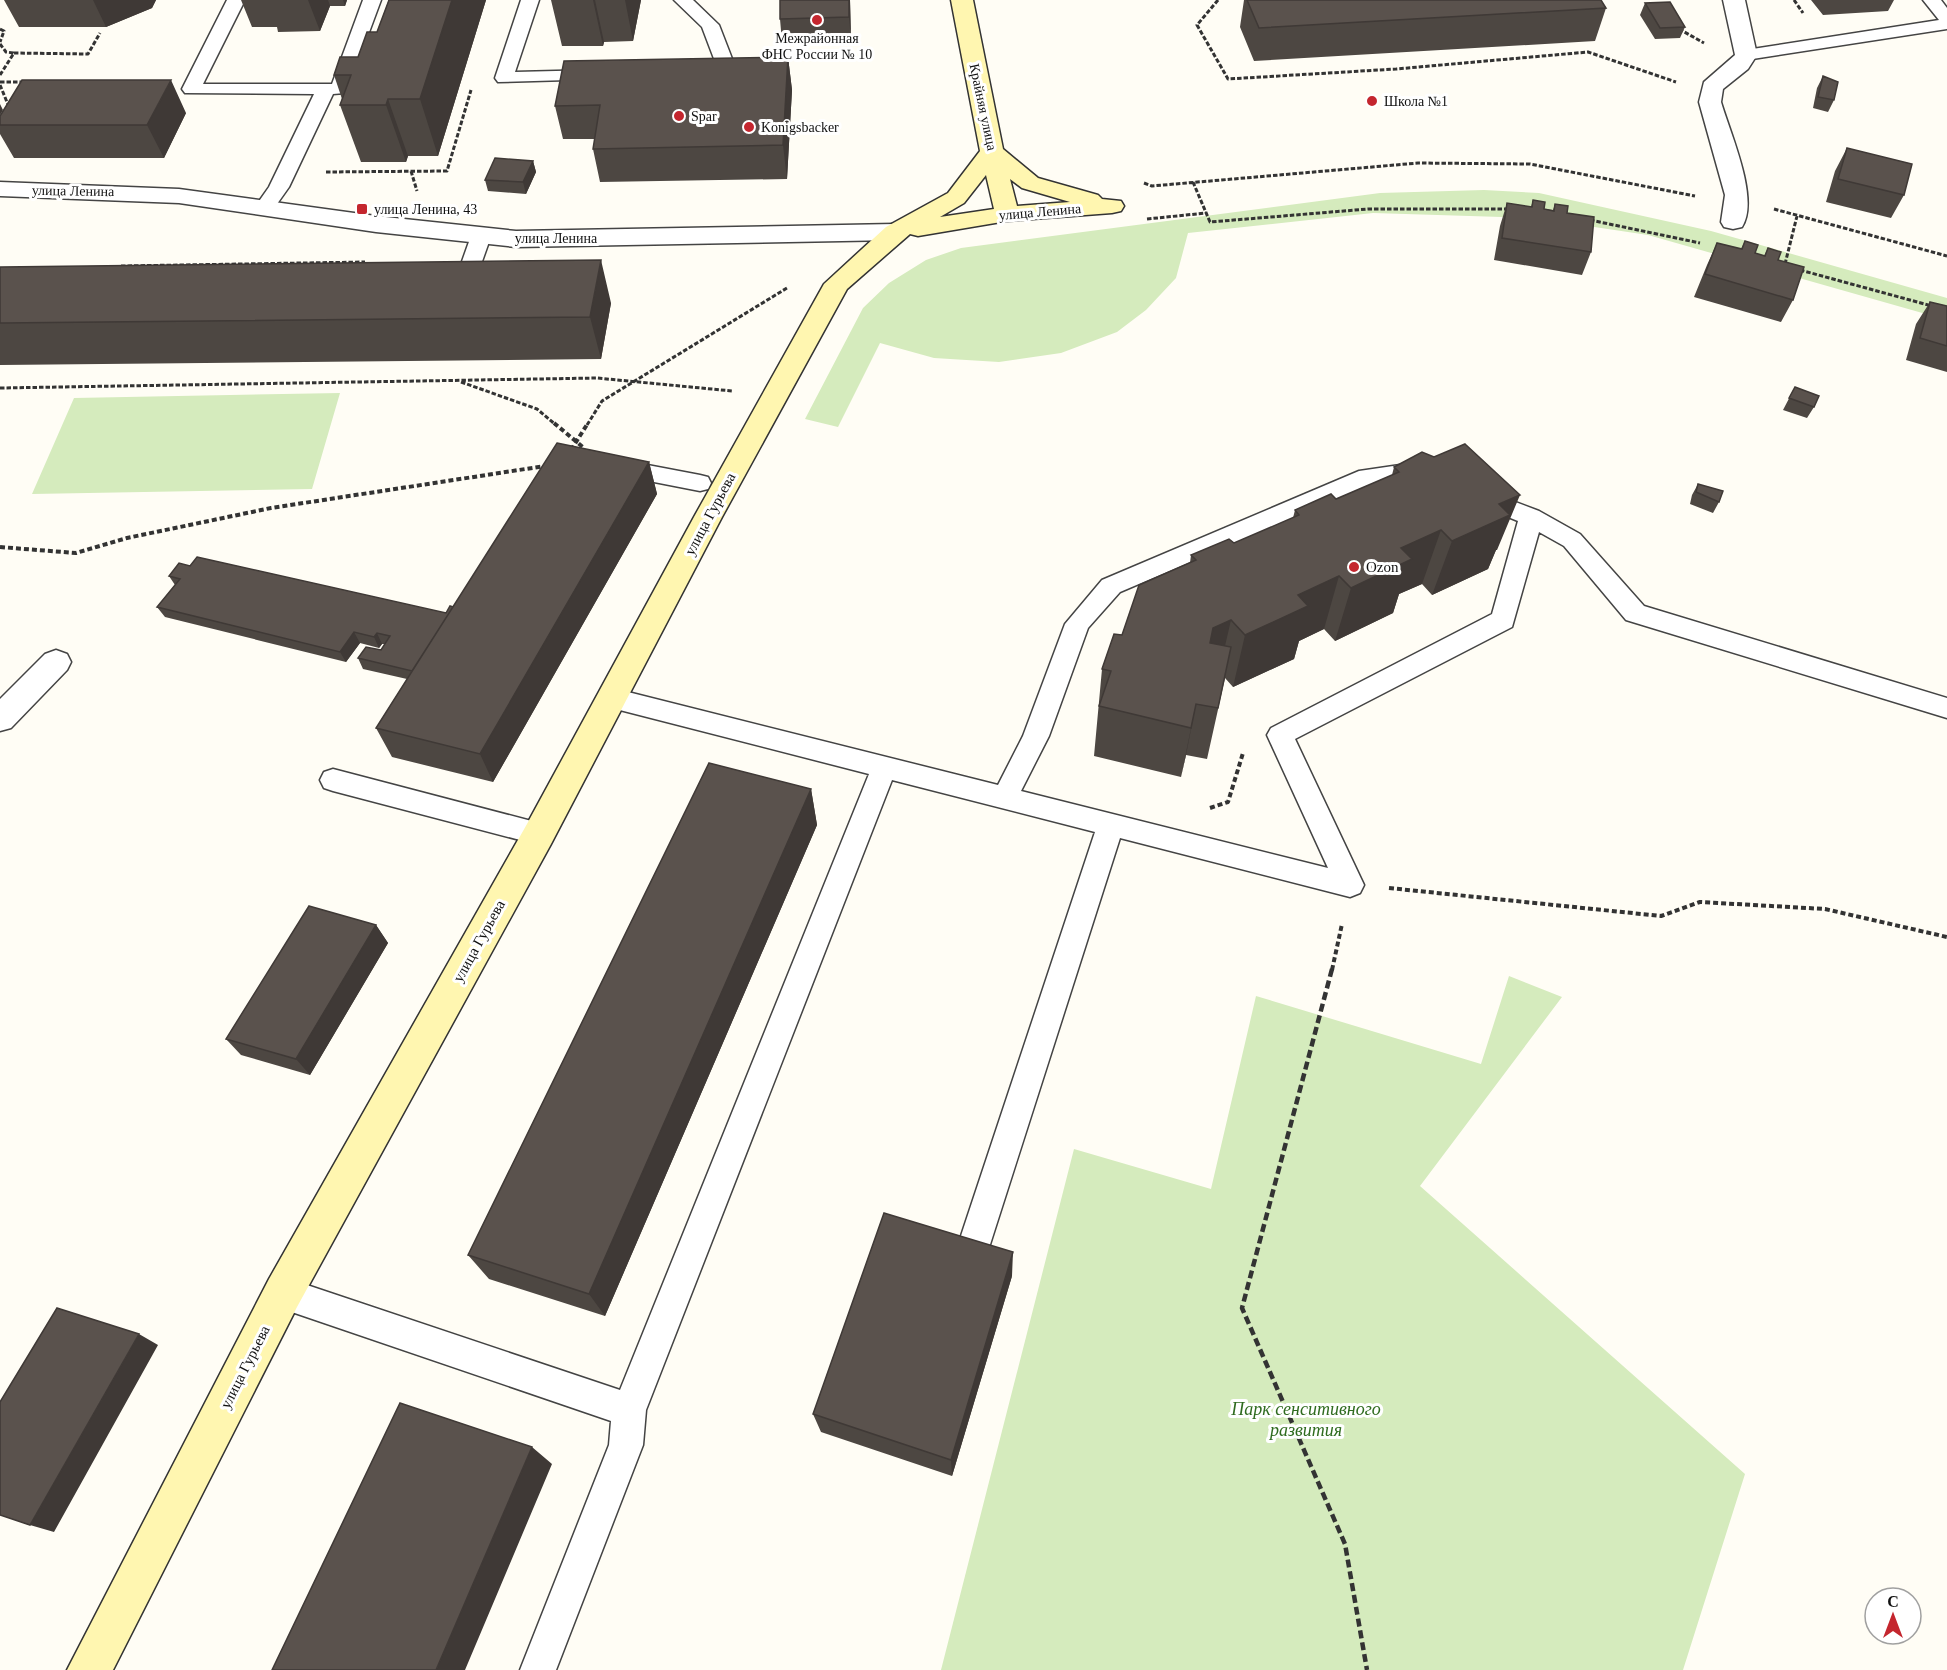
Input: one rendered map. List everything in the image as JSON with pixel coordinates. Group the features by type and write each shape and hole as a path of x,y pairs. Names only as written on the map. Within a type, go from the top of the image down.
{"main road":[{"name":"Крайняя улица","path":"962,0 992,152 1007,214"},
{"name":"улица Ленина","path":"896,232 1007,214 1112,206 1030,183 992,152"},
{"name":"улица Гурьева","path":"88,1670 283,1293 539,834 708,517 837,284 896,232 956,198 992,152"}],"street":[{"path":"1733,222 1737,195 1710,102 1712,87 1743,60 1734,0"},
{"name":"улица Ленина","path":"0,189 179,196 376,224 516,238 896,232"},
{"path":"0,210 26,190"},
{"path":"0,719 56,662"}],"lane":[{"path":"236,0 191,89 339,89 372,0"},
{"path":"530,0 504,78 610,74"},
{"path":"680,71 727,69 710,25 683,0"},
{"path":"1932,0 1947,19"},
{"path":"1743,60 1947,24"},
{"path":"265,207 279,186 326,89"},
{"path":"469,270 481,236"},
{"path":"445,271 491,270"},
{"path":"567,454 603,464 700,483"},
{"path":"1004,798 1036,736 1077,624 1111,586 1367,477 1400,473 1452,486 1531,517 1572,540 1635,613 1947,708"},
{"path":"1350,885 1280,735 1503,620 1531,517"},
{"path":"612,698 1350,885"},
{"path":"538,1670 626,1445 629,1410 884,768"},
{"path":"333,780 539,834"},
{"path":"970,1257 1111,825"},
{"path":"283,1293 629,1410"}],"path":[{"path":"1218,0 1197,25 1228,79 1396,69 1588,52 1675,81 1712,87"},
{"path":"1669,23 1743,60"},
{"path":"0,29 3,31 0,43 6,52 14,53 88,54 100,33"},
{"path":"0,75 14,53"},
{"path":"411,171 447,171 474,80"},
{"path":"5,116 9,108 0,84 32,82"},
{"path":"1142,183 1152,186 1418,163 1530,164 1692,196 1699,195"},
{"path":"1193,182 1210,222 1368,209 1515,209"},
{"path":"1768,206 1797,216 1947,256"},
{"path":"1797,216 1784,266 1936,307"},
{"path":"1582,218 1705,244"},
{"path":"567,454 602,401 797,282"},
{"path":"0,388 597,378 742,392"},
{"path":"458,381 537,409 567,454"},
{"path":"0,547 76,554 127,538 271,508 567,454 603,464"},
{"path":"1206,809 1228,802 1244,749"},
{"path":"1367,1670 1345,1544 1242,1308 1322,1015 1350,885 1661,916 1700,902 1825,909 1947,937"}],"green space":[{"path":"1484,190 1539,193 1711,231 1947,298 1947,320 1648,235 1534,218 1373,213 1188,233 1176,278 1146,310 1117,332 1061,353 999,362 934,358 880,343 838,427 805,419 863,308 889,283 926,260 961,248 1380,193"},
{"path":"340,393 312,489 32,494 74,398"},
{"name":"Парк сенситивного развития","path":"1509,976 1562,997 1420,1186 1745,1474 1683,1670 941,1670 1074,1149 1211,1189 1256,996 1481,1064"}],"building":[{"path":"389,0 452,0 420,99 388,99 386,105 340,105 351,75 334,75 340,57 358,57 367,32 377,32"},
{"path":"780,0 849,0 849,17 780,19"},
{"path":"1247,0 1601,0 1606,8 1259,28"},
{"path":"1670,2 1685,27 1660,28 1645,3"},
{"path":"788,57 783,145 593,149 600,105 555,106 564,61"},
{"path":"1823,76 1838,82 1834,100 1818,97"},
{"path":"22,80 171,80 147,125 0,125 0,116"},
{"path":"1847,148 1912,164 1904,195 1838,179"},
{"path":"495,158 533,161 523,182 485,180"},
{"path":"1533,200 1545,202 1544,209 1554,211 1555,204 1568,206 1567,213 1594,217 1591,252 1502,238 1507,203 1532,207"},
{"path":"1745,241 1758,245 1755,253 1765,256 1768,248 1781,252 1778,260 1804,267 1793,300 1705,274 1717,243 1742,249"},
{"path":"601,260 590,317 0,323 0,267"},
{"path":"1930,302 1947,306 1947,346 1920,338"},
{"path":"1795,387 1819,396 1814,407 1789,398"},
{"path":"557,443 649,462 480,754 376,728"},
{"path":"1465,444 1520,495 1499,504 1510,515 1452,541 1441,530 1401,548 1412,559 1351,588 1339,576 1298,595 1308,606 1245,635 1231,620 1213,628 1210,643 1231,647 1218,708 1196,704 1191,728 1099,706 1111,671 1102,669 1114,634 1122,635 1139,585 1196,560 1191,555 1229,539 1234,543 1299,515 1295,510 1331,494 1336,499 1399,472 1394,467 1422,452 1434,457"},
{"path":"1698,484 1723,491 1719,502 1696,492"},
{"path":"197,557 446,613 450,606 453,607 412,671 358,658 366,647 381,650 390,636 377,633 374,637 354,632 340,652 157,607 180,579 169,576 179,563 190,566"},
{"path":"709,763 811,789 589,1294 468,1255"},
{"path":"309,906 376,925 296,1059 226,1039"},
{"path":"884,1213 1013,1252 951,1460 813,1414"},
{"path":"57,1308 139,1334 30,1525 0,1515 0,1402"},
{"path":"400,1403 532,1447 436,1670 272,1670"}],"place":[{"name":"Межрайонная ФНС России № 10","path":"817,20"},
{"name":"Школа №1","path":"1372,101"},
{"name":"Spar","path":"679,116"},
{"name":"Konigsbacker","path":"749,127"},
{"name":"улица Ленина, 43","path":"362,209"},
{"name":"Ozon","path":"1354,567"}]}
